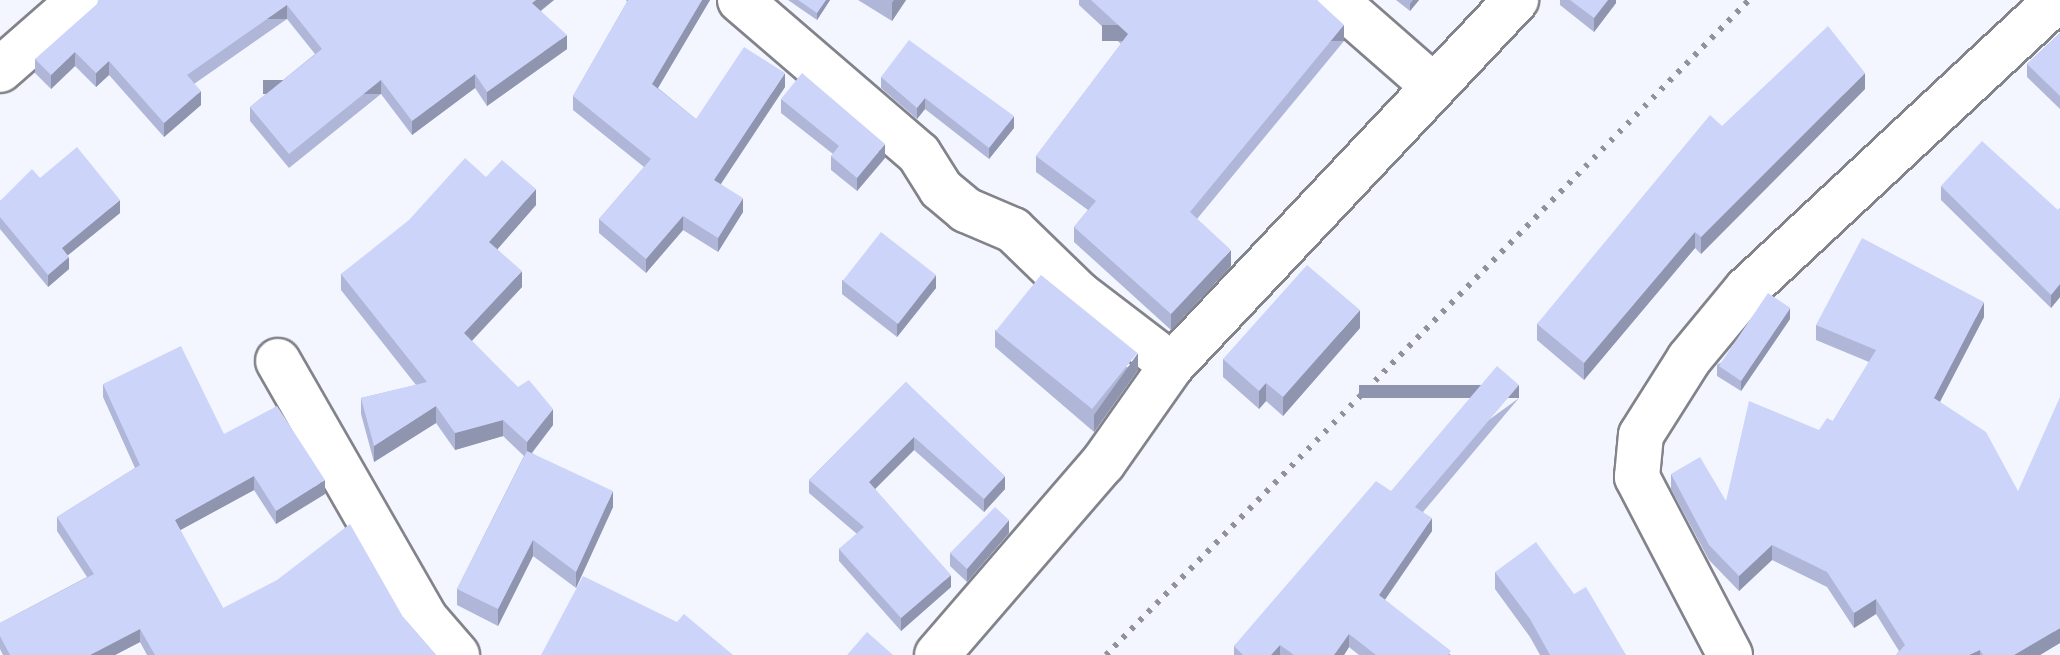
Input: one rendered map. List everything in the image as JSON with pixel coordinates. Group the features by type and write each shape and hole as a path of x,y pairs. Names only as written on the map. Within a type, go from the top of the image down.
{"street":[{"path":"0,70 80,0"},
{"path":"740,0 919,154 941,189 966,210 1013,230 1079,294 1172,365"},
{"path":"1335,0 1431,84"},
{"path":"937,655 1103,463 1172,365 1431,84 1516,0"},
{"path":"1730,655 1637,477 1641,435 1689,359 1747,289 2056,6"},
{"path":"278,361 425,618 457,655"}],"building":[{"path":"98,0 536,0 532,3 567,35 487,92 475,74 412,121 381,80 289,154 250,107 322,49 287,5 187,75 201,91 164,123 109,61 96,73 75,52 51,75 35,59"},
{"path":"628,0 702,0 652,84 696,119 744,47 785,73 714,180 743,198 718,238 683,216 646,259 599,219 651,159 573,96"},
{"path":"798,0 826,0 817,13"},
{"path":"1091,0 1317,0 1344,25 1190,212 1231,250 1171,314 1074,227 1096,201 1036,156 1128,34"},
{"path":"1570,0 1608,0 1594,18"},
{"path":"1828,26 1865,73 1701,237 1695,232 1584,363 1537,324 1710,115 1722,126"},
{"path":"2060,33 2060,96 2027,64"},
{"path":"909,40 1014,116 989,148 925,98 917,108 881,77"},
{"path":"802,73 885,144 857,178 831,156 839,146 781,99"},
{"path":"1982,141 2058,210 2060,208 2060,284 2051,295 1941,186"},
{"path":"77,147 120,200 62,248 69,257 48,275 0,217 0,201 32,169 40,178"},
{"path":"465,158 486,177 502,160 536,189 489,242 522,271 464,333 518,387 529,380 553,409 527,442 503,420 455,433 436,406 374,446 361,398 427,382 341,274 409,220"},
{"path":"881,232 936,275 898,324 843,281"},
{"path":"1862,238 1984,302 1934,398 1986,432 2018,491 2060,397 2060,628 2014,655 1983,655 1980,650 1969,655 1896,655 1905,645 1876,599 1854,613 1827,572 1772,545 1739,576 1709,545 1671,474 1700,457 1726,501 1749,401 1819,430 1827,418 1833,421 1876,350 1816,325"},
{"path":"1307,265 1360,310 1283,397 1266,383 1259,391 1223,359"},
{"path":"1041,275 1137,353 1092,409 996,331"},
{"path":"1768,293 1790,308 1741,381 1719,366"},
{"path":"181,346 224,434 277,406 325,480 276,511 254,476 175,520 223,608 277,580 350,524 403,617 436,655 155,655 140,629 90,655 10,655 0,636 0,623 94,574 57,517 140,465 103,384"},
{"path":"1497,366 1519,385 1415,507 1432,518 1379,595 1451,651 1448,655 1376,655 1349,634 1334,655 1294,655 1280,645 1271,655 1243,655 1234,646 1376,481 1391,491"},
{"path":"906,382 1005,476 984,499 914,437 869,482 951,575 901,618 839,549 864,527 809,480"},
{"path":"527,451 613,491 576,572 533,540 498,609 457,589"},
{"path":"995,507 1009,520 967,569 950,553"},
{"path":"1536,542 1574,594 1586,587 1626,655 1550,655 1530,619 1495,572"},
{"path":"583,576 677,622 684,614 733,655 541,655"},
{"path":"867,632 893,655 847,655"}],"railway":[{"path":"1106,655 1749,0"}]}
